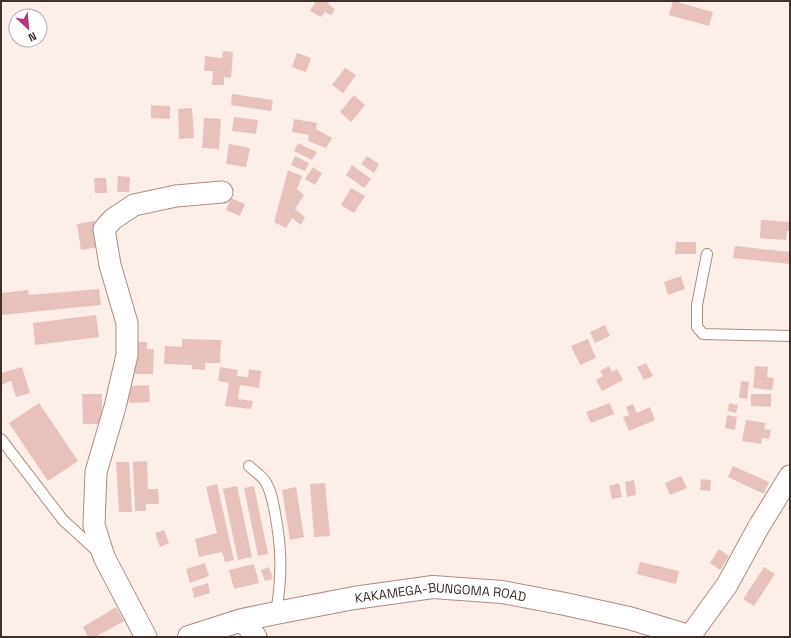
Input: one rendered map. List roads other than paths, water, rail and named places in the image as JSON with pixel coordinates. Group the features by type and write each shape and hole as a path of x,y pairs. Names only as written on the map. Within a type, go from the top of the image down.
{"main road":[{"name":"KAKAMEGA-BUNGOMA ROAD","path":"189,637 242,620 276,613 354,598 433,587 502,592 629,618 691,636"}],"street":[{"path":"146,637 104,557 94,525 96,472 115,407 127,355 127,323 110,265 104,229 113,219 134,205 176,196 222,192"},
{"path":"691,636 727,585 758,528 790,476"},
{"path":"242,620 256,637"}],"lane":[{"path":"707,254 697,305 697,327 703,334 790,336"},
{"path":"1,439 63,520 104,557"},
{"path":"249,466 265,480 273,499 281,563 280,587 276,613"}]}
